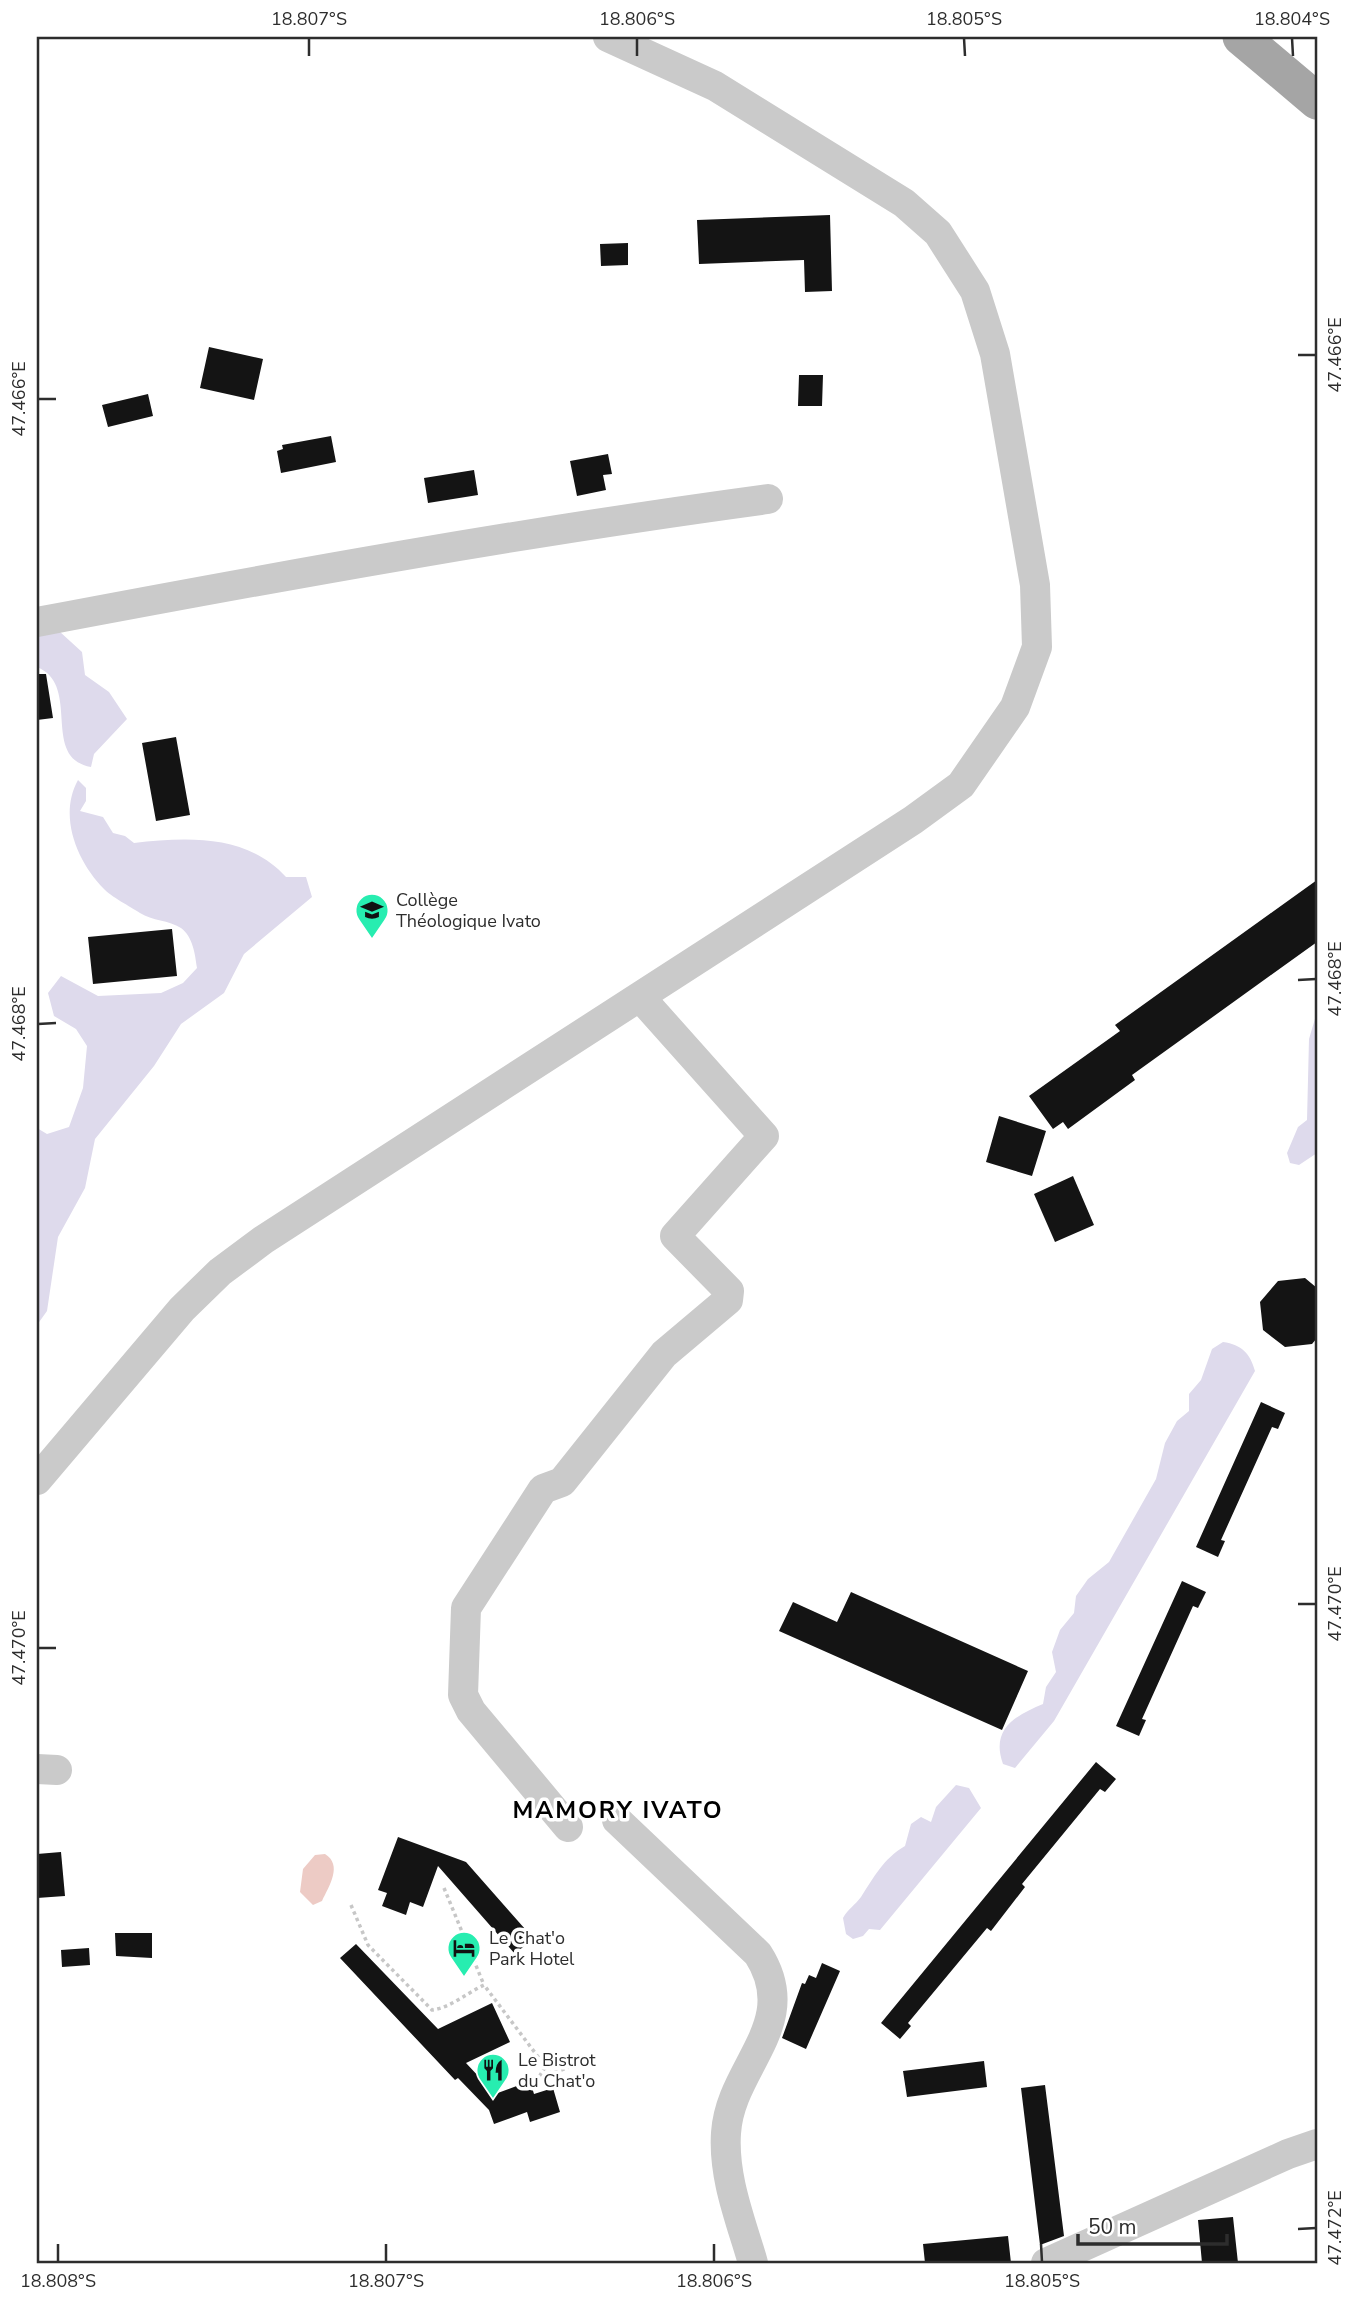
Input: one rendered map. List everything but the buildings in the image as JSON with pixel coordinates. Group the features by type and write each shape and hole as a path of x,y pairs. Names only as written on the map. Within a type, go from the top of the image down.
{"main road":[{"path":"1241,37 1317,101"}],"street":[{"path":"37,1480 182,1309 220,1272 263,1240 854,859 961,785 1015,707 1030,673 1037,647 1035,597 995,354 975,291 938,233 904,203 715,86 608,37"},
{"path":"37,622 392,556 588,523 768,499"},
{"path":"568,1827 471,1711 463,1695 466,1608 543,1489 562,1482 664,1354 729,1300 729,1291 675,1236 764,1136 640,996"},
{"path":"617,1820 758,1954 770,1972 774,1999 771,2023 730,2110 726,2131 726,2163 752,2263"},
{"path":"1046,2263 1288,2154 1317,2144"}],"path":[{"path":"444,1888 484,1985 544,2069 551,2074 598,2056"},
{"path":"351,1905 368,1945 432,2010 444,2009 460,1996 484,1985"},
{"path":"532,2088 544,2069"}],"shaded area":[{"path":"37,617 48,621 82,652 85,675 109,692 127,719 94,754 91,767 76,761 67,750 57,689 50,676 37,667"},
{"path":"78,780 86,788 86,801 80,811 103,817 113,833 125,836 134,843 196,840 235,846 270,863 286,877 306,877 312,897 244,954 224,993 181,1024 154,1066 95,1139 85,1188 58,1237 47,1311 37,1325 37,1128 47,1134 69,1127 83,1088 87,1046 76,1029 54,1016 48,993 61,976 98,996 161,993 183,983 197,968 191,941 181,928 145,916 116,898 104,889 86,866 73,838 70,823 72,794"},
{"path":"1317,1012 1317,1153 1299,1165 1290,1163 1287,1153 1298,1127 1307,1120 1309,1039"},
{"path":"1223,1342 1244,1351 1251,1359 1255,1371 1054,1721 1015,1768 1003,1764 1000,1741 1003,1732 1015,1718 1043,1704 1046,1687 1056,1672 1052,1652 1060,1630 1074,1613 1076,1596 1088,1579 1109,1562 1156,1479 1165,1443 1177,1421 1189,1411 1189,1394 1201,1380 1212,1349"},
{"path":"956,1785 969,1788 981,1808 880,1930 869,1929 863,1936 853,1939 846,1934 843,1918 845,1915 885,1863 905,1846 911,1824 921,1817 931,1822 936,1807"},
{"path":"325,1854 333,1864 333,1876 322,1901 313,1905 300,1892 303,1869 315,1855"}],"place":[{"name":"Collège Théologique Ivato","path":"372,940"},
{"name":"Le Chat'o Park Hotel","path":"464,1978"},
{"name":"Le Bistrot du Chat'o","path":"493,2100"}],"district":[{"name":"MAMORY IVATO","path":"618,1810"}]}
